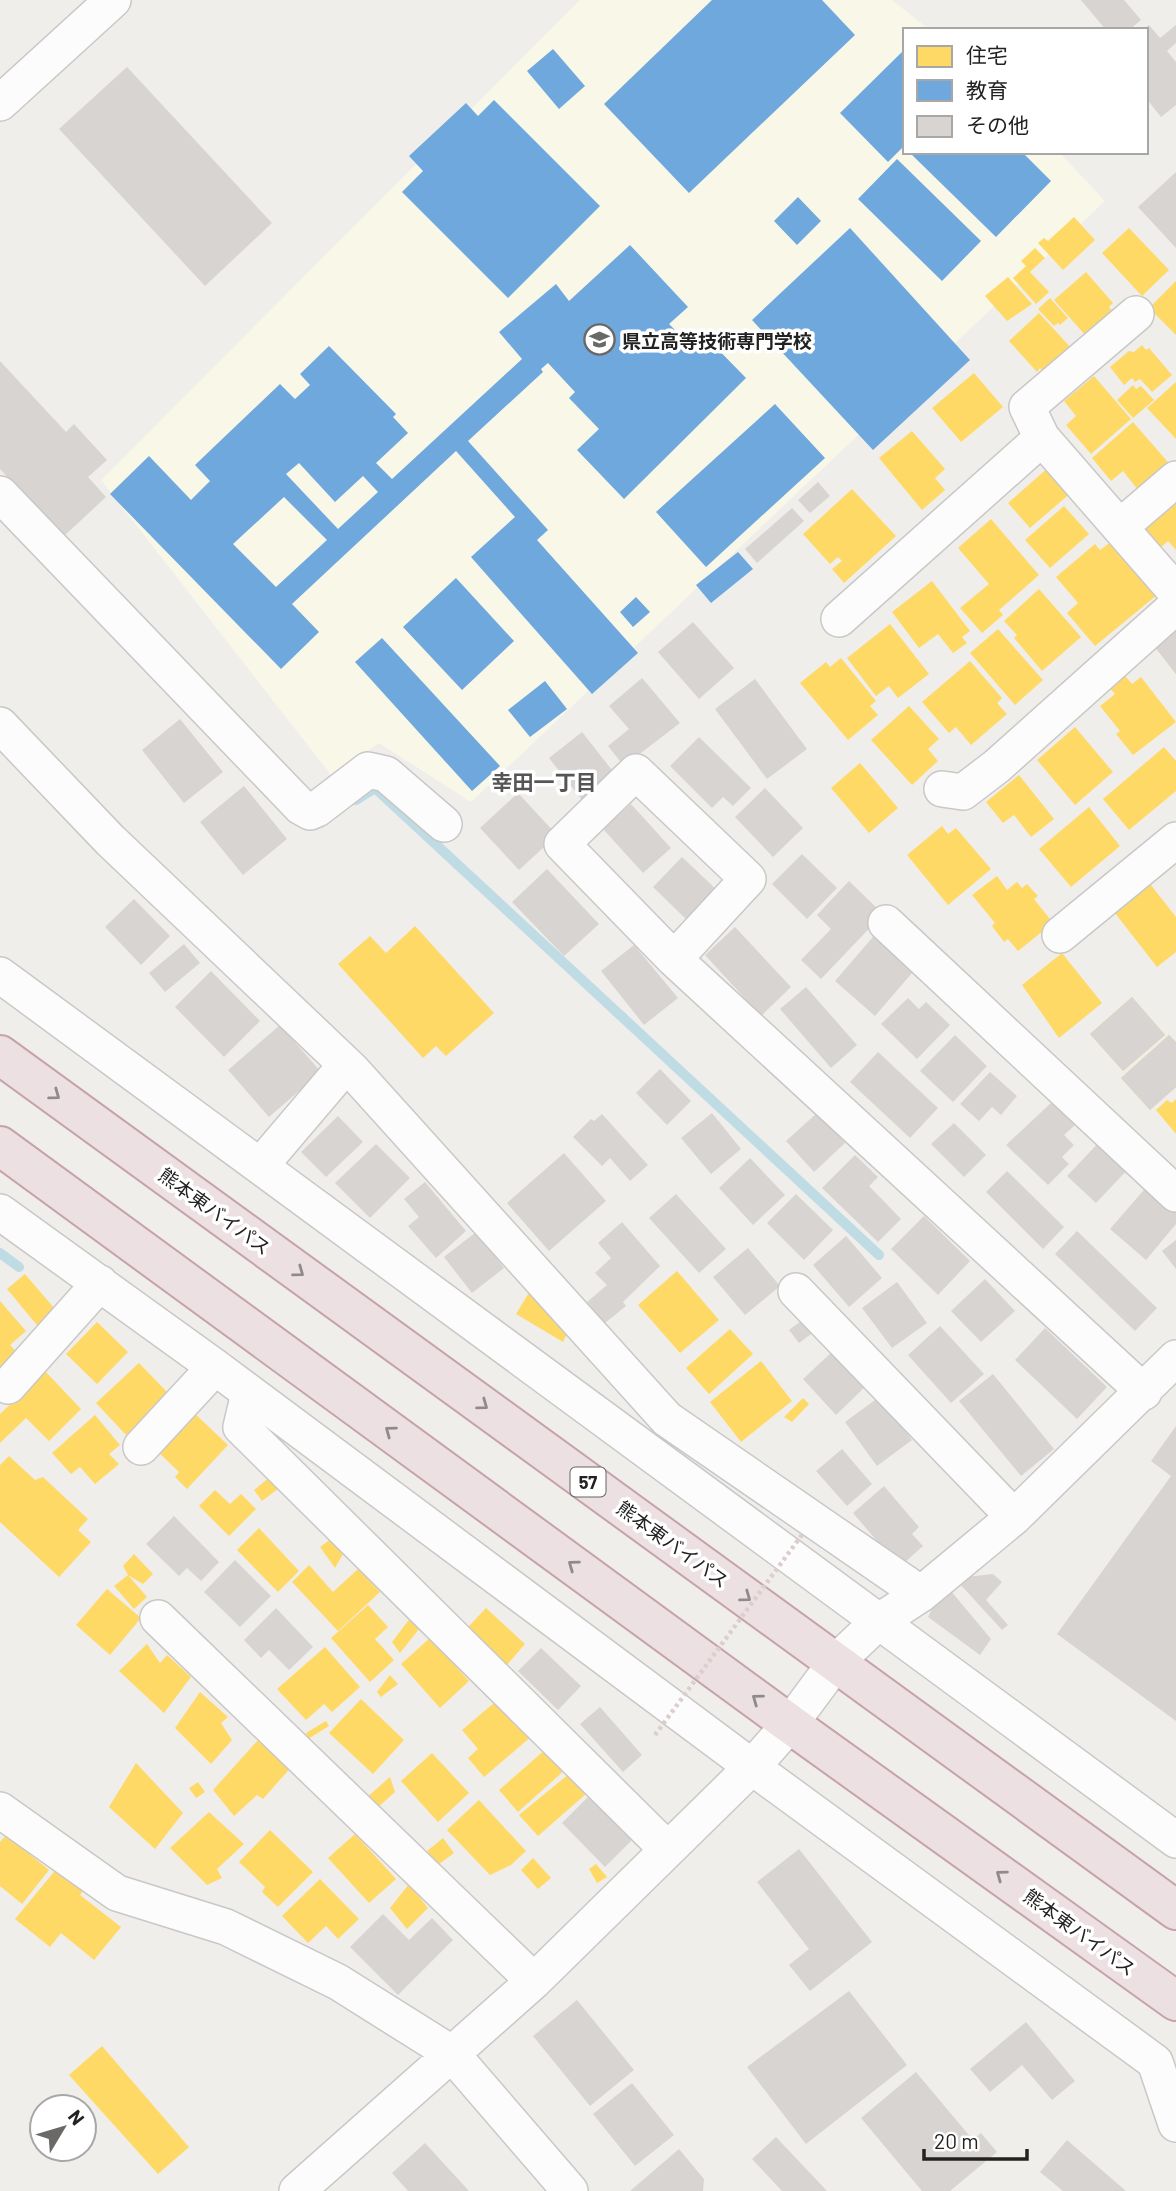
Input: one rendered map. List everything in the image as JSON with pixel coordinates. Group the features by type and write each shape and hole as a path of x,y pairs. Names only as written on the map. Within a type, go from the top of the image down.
{"highway":[{"name":"熊本東バイパス","path":"0,1055 1176,1910"},
{"name":"熊本東バイパス","path":"0,1146 790,1724 1176,2001"}],"street":[{"path":"0,103 113,0"},
{"path":"1136,314 1027,407 1042,438 1176,592"},
{"path":"839,618 1042,438"},
{"path":"1120,527 1176,479"},
{"path":"0,494 301,807 310,812 317,809 368,770 386,774 444,824"},
{"path":"942,789 963,792 997,766 1176,606"},
{"path":"0,725 110,840 346,1065 667,1419 920,1594"},
{"path":"674,959 748,879 636,772 562,845 674,959 1144,1392"},
{"path":"1060,935 1176,840"},
{"path":"886,923 1176,1194"},
{"path":"0,975 1176,1840"},
{"path":"261,1165 346,1065"},
{"path":"0,1212 215,1367 752,1767 1155,2062 1176,2124"},
{"path":"8,1385 100,1283"},
{"path":"796,1290 1014,1517"},
{"path":"297,2191 534,1981 752,1767 790,1724 836,1662 878,1622 920,1594 1014,1517 1176,1358"},
{"path":"141,1447 215,1367"},
{"path":"249,1393 240,1427 667,1849"},
{"path":"158,1618 534,1981"},
{"path":"0,1810 117,1894 226,1927 338,1982 451,2053 570,2191"}],"path":[{"path":"655,1735 804,1532"}],"shaded area":[{"name":"県立高等技術専門学校","path":"580,0 892,0 927,28 903,28 903,154 1061,154 1105,201 471,802 379,743 331,775 101,480"}],"building: 住宅":[{"path":"1074,217 1095,240 1063,270 1038,243 1044,238 1048,241"},
{"path":"1129,228 1169,270 1142,296 1102,253"},
{"path":"1035,248 1045,258 1030,272 1049,292 1036,304 1013,278 1026,266 1021,261"},
{"path":"1086,272 1113,303 1109,307 1114,313 1087,337 1054,300"},
{"path":"1008,277 1032,304 1007,321 985,296"},
{"path":"1176,281 1176,335 1149,308"},
{"path":"1050,298 1068,318 1060,325 1058,323 1054,326 1038,309"},
{"path":"1039,313 1074,351 1046,378 1040,368 1037,372 1009,341"},
{"path":"1142,345 1146,350 1149,348 1172,375 1152,392 1140,379 1135,382 1132,378 1124,385 1110,367 1129,351 1134,352"},
{"path":"974,373 1003,407 961,442 932,408"},
{"path":"1094,376 1131,419 1091,454 1066,425 1076,416 1064,401"},
{"path":"1176,382 1176,439 1147,408"},
{"path":"1133,385 1136,389 1141,386 1154,400 1133,418 1117,400"},
{"path":"1133,422 1173,468 1142,495 1123,471 1111,481 1092,458"},
{"path":"912,431 945,469 935,478 945,490 922,510 879,458"},
{"path":"1050,466 1073,491 1030,528 1008,503"},
{"path":"852,489 896,536 844,583 832,569 842,561 838,557 830,564 803,534"},
{"path":"1176,499 1176,550 1168,541 1158,550 1141,529"},
{"path":"1064,506 1089,534 1050,568 1025,540"},
{"path":"991,519 1039,575 999,610 1003,615 982,633 960,608 989,584 958,548"},
{"path":"1112,541 1157,595 1095,646 1067,613 1078,603 1056,577 1095,544 1100,550"},
{"path":"932,581 970,631 962,637 967,643 953,653 938,634 919,648 892,612"},
{"path":"1039,589 1081,637 1042,671 1014,638 1017,635 1004,621"},
{"path":"890,624 929,674 898,698 889,686 876,696 847,658"},
{"path":"998,629 1043,680 1015,705 970,653"},
{"path":"1176,631 1176,674 1155,647"},
{"path":"841,658 876,701 870,706 878,715 848,740 800,683 826,662 830,667"},
{"path":"970,661 1002,698 997,703 1007,714 971,745 956,727 949,733 922,702"},
{"path":"1122,672 1132,684 1141,677 1176,722 1133,755 1116,734 1120,731 1100,706 1115,694 1107,685"},
{"path":"909,706 939,739 928,749 938,761 912,785 871,740"},
{"path":"1075,727 1113,772 1075,805 1037,760"},
{"path":"1164,747 1176,761 1176,791 1129,830 1103,799"},
{"path":"860,763 898,808 869,833 831,788"},
{"path":"1019,775 1054,819 1031,837 1014,815 1003,823 986,802"},
{"path":"1089,807 1120,846 1071,887 1039,849"},
{"path":"942,826 948,834 956,828 991,869 948,905 907,855"},
{"path":"997,876 1007,890 1017,882 1022,888 1027,884 1038,896 1034,899 1053,923 1018,951 1008,939 1004,942 992,926 995,923 972,895"},
{"path":"1147,880 1176,917 1176,952 1157,967 1111,908"},
{"path":"415,926 494,1013 446,1056 436,1046 423,1058 338,964 370,936 386,953"},
{"path":"1062,953 1102,1003 1059,1038 1022,985"},
{"path":"1132,997 1165,1035 1123,1071 1090,1034"},
{"path":"1169,1035 1176,1042 1176,1087 1150,1110 1121,1078"},
{"path":"1176,1099 1176,1134 1156,1110 1167,1100 1172,1103"},
{"path":"677,1271 719,1320 680,1353 638,1305"},
{"path":"25,1274 54,1308 41,1330 7,1289"},
{"path":"533,1286 569,1330 563,1342 516,1314"},
{"path":"0,1301 26,1331 10,1345 20,1356 3,1371 0,1368"},
{"path":"97,1322 128,1352 97,1384 66,1354"},
{"path":"730,1329 753,1354 709,1394 686,1368"},
{"path":"761,1361 792,1401 741,1442 710,1402"},
{"path":"139,1363 169,1394 126,1435 96,1403"},
{"path":"45,1371 81,1409 49,1441 26,1418 0,1443 0,1414"},
{"path":"803,1398 809,1404 792,1422 784,1417"},
{"path":"192,1411 228,1445 187,1489 175,1477 179,1472 156,1450"},
{"path":"95,1415 120,1445 109,1454 119,1464 95,1484 80,1467 71,1474 52,1453"},
{"path":"9,1456 35,1480 43,1477 88,1519 78,1530 91,1542 59,1577 0,1522 0,1465"},
{"path":"270,1477 279,1488 262,1501 254,1490"},
{"path":"215,1490 230,1504 241,1494 256,1509 229,1536 199,1506"},
{"path":"259,1528 299,1571 278,1592 237,1550"},
{"path":"332,1538 343,1554 335,1568 320,1547"},
{"path":"134,1554 153,1574 143,1584 128,1575 123,1566"},
{"path":"309,1565 333,1592 358,1569 380,1592 338,1631 292,1582"},
{"path":"128,1575 147,1597 134,1609 114,1586"},
{"path":"107,1589 141,1618 110,1655 76,1625"},
{"path":"368,1605 388,1627 375,1639 394,1660 370,1682 331,1638"},
{"path":"486,1608 525,1644 507,1665 468,1627"},
{"path":"414,1613 423,1624 400,1653 392,1642"},
{"path":"430,1638 469,1681 440,1708 401,1664"},
{"path":"147,1644 160,1663 167,1655 191,1677 164,1713 119,1671"},
{"path":"325,1647 360,1687 332,1712 324,1704 306,1720 277,1689"},
{"path":"390,1675 398,1684 381,1697 377,1692"},
{"path":"200,1692 228,1717 221,1723 232,1740 211,1764 175,1728"},
{"path":"501,1697 533,1735 484,1777 468,1758 478,1749 462,1730"},
{"path":"361,1699 404,1740 373,1774 329,1733"},
{"path":"326,1721 329,1726 308,1739 306,1733"},
{"path":"259,1739 294,1764 263,1799 257,1795 234,1816 213,1790"},
{"path":"547,1748 566,1769 518,1812 499,1790"},
{"path":"432,1753 469,1793 438,1822 401,1781"},
{"path":"136,1763 183,1813 155,1849 109,1807"},
{"path":"570,1773 587,1793 538,1836 519,1815"},
{"path":"390,1777 395,1792 376,1809 366,1798"},
{"path":"198,1782 205,1792 196,1798 189,1788"},
{"path":"479,1800 526,1851 511,1865 490,1875 447,1830"},
{"path":"209,1812 244,1844 217,1869 222,1878 207,1885 170,1848"},
{"path":"270,1830 313,1872 278,1907 262,1892 265,1887 239,1862"},
{"path":"355,1834 396,1879 369,1903 328,1858"},
{"path":"6,1835 49,1870 22,1904 0,1886 0,1842"},
{"path":"443,1838 454,1853 438,1865 427,1851"},
{"path":"533,1858 551,1878 538,1889 521,1870"},
{"path":"596,1864 607,1877 597,1883 589,1869"},
{"path":"58,1867 85,1888 80,1895 121,1927 94,1960 61,1933 50,1947 15,1919"},
{"path":"320,1879 359,1919 338,1939 326,1926 308,1943 282,1916"},
{"path":"409,1884 428,1908 407,1929 390,1908"},
{"path":"102,2046 189,2147 158,2174 98,2107 98,2093 85,2093 69,2075"}],"building: 教育":[{"path":"712,0 822,0 855,35 689,193 604,104"},
{"path":"553,49 585,86 559,109 527,71"},
{"path":"903,51 903,147 888,162 840,113"},
{"path":"494,100 600,206 508,298 402,192 423,171 409,156 466,103 478,116"},
{"path":"911,154 1024,154 1051,181 996,237"},
{"path":"897,159 981,241 942,281 858,199"},
{"path":"798,197 821,221 797,245 774,221"},
{"path":"850,228 970,360 873,450 752,320"},
{"path":"630,245 688,307 669,324 687,342 699,330 746,378 624,499 577,450 599,429 569,398 575,392 548,363 541,369 543,372 468,441 548,530 537,540 638,653 592,694 471,557 515,517 456,451 292,604 319,632 281,669 110,494 149,456 191,500 210,481 195,465 280,384 295,399 310,385 300,374 329,346 396,414 393,417 408,433 376,463 392,479 522,359 499,332 556,284 569,301","holes":["299,463 335,502 363,476 378,492 338,529 286,474","284,497 327,540 276,587 233,544"]},
{"path":"775,404 825,458 706,567 656,512"},
{"path":"738,552 753,569 711,603 696,585"},
{"path":"456,578 514,641 462,690 403,627"},
{"path":"636,597 650,612 633,627 620,612"},
{"path":"382,638 500,766 472,791 355,662"},
{"path":"545,681 567,709 530,737 508,710"}],"building: その他":[{"path":"1081,0 1124,0 1141,20 1131,28 1104,28"},
{"path":"1149,25 1160,38 1176,25 1176,43 1167,51 1176,62 1176,105 1161,117 1148,101 1148,28 1145,28"},
{"path":"127,67 272,223 205,286 59,129"},
{"path":"1176,172 1176,248 1138,207"},
{"path":"0,361 66,432 74,424 107,460 88,477 106,497 63,537 0,469"},
{"path":"818,482 830,496 810,513 798,500"},
{"path":"792,508 804,521 757,563 745,549"},
{"path":"693,622 734,668 699,699 658,652"},
{"path":"1176,631 1176,674 1155,647"},
{"path":"642,678 680,723 624,766 608,746 629,729 609,706"},
{"path":"755,679 807,749 767,779 715,709"},
{"path":"180,719 223,772 184,803 142,750"},
{"path":"582,732 619,779 586,805 549,758"},
{"path":"699,737 751,788 733,806 723,797 712,808 670,766"},
{"path":"244,786 287,839 243,875 200,822"},
{"path":"765,788 803,828 773,857 735,817"},
{"path":"518,793 557,835 519,870 480,828"},
{"path":"631,804 671,848 643,873 603,829"},
{"path":"802,854 837,888 807,919 772,884"},
{"path":"682,857 718,891 689,922 653,887"},
{"path":"547,869 599,924 564,956 512,902"},
{"path":"849,881 883,914 821,979 801,960 831,929 817,915"},
{"path":"134,899 170,936 141,965 105,927"},
{"path":"735,927 791,987 761,1016 705,955"},
{"path":"878,931 918,966 875,1016 835,981"},
{"path":"184,944 200,963 165,992 149,973"},
{"path":"634,945 678,998 644,1025 601,971"},
{"path":"211,971 260,1021 224,1057 175,1007"},
{"path":"806,987 857,1045 831,1068 780,1009"},
{"path":"1132,997 1165,1035 1123,1071 1090,1034"},
{"path":"908,998 919,1009 926,1002 950,1025 917,1059 881,1024"},
{"path":"280,1025 321,1072 269,1117 228,1070"},
{"path":"955,1035 987,1066 953,1102 920,1071"},
{"path":"1169,1035 1176,1042 1176,1087 1150,1110 1121,1078"},
{"path":"878,1052 938,1108 910,1138 850,1082"},
{"path":"660,1069 691,1101 667,1125 636,1093"},
{"path":"990,1072 1017,1096 1001,1115 992,1107 979,1121 960,1104"},
{"path":"1053,1101 1075,1125 1064,1135 1074,1145 1062,1157 1069,1164 1048,1185 1006,1145"},
{"path":"712,1113 741,1149 711,1174 681,1138"},
{"path":"817,1113 845,1143 814,1172 786,1141"},
{"path":"602,1114 648,1165 630,1181 610,1158 602,1166 573,1137 591,1119 594,1121"},
{"path":"338,1116 363,1142 326,1177 301,1152"},
{"path":"954,1123 986,1155 964,1177 931,1144"},
{"path":"1103,1138 1132,1165 1096,1203 1067,1176"},
{"path":"376,1144 410,1178 370,1218 335,1183"},
{"path":"564,1153 606,1201 549,1251 507,1203"},
{"path":"855,1155 878,1177 869,1186 901,1219 878,1242 822,1188"},
{"path":"750,1158 785,1195 753,1225 719,1188"},
{"path":"1007,1171 1064,1227 1043,1249 986,1192"},
{"path":"425,1182 466,1231 436,1258 408,1226 419,1217 404,1199"},
{"path":"1149,1184 1176,1207 1176,1224 1146,1260 1110,1229"},
{"path":"676,1194 726,1249 699,1273 649,1218"},
{"path":"796,1194 833,1230 804,1260 767,1223"},
{"path":"924,1216 970,1261 938,1295 891,1249"},
{"path":"622,1222 660,1266 623,1302 626,1306 605,1323 587,1302 607,1285 595,1273 611,1258 598,1243"},
{"path":"1077,1231 1157,1308 1135,1331 1055,1254"},
{"path":"476,1232 504,1268 472,1293 444,1257"},
{"path":"846,1236 882,1278 849,1307 813,1265"},
{"path":"1176,1240 1176,1269 1162,1251"},
{"path":"748,1248 780,1286 745,1315 713,1277"},
{"path":"985,1279 1015,1311 981,1342 951,1311"},
{"path":"897,1282 927,1323 892,1348 862,1308"},
{"path":"805,1318 815,1331 799,1343 789,1330"},
{"path":"940,1326 984,1374 951,1403 908,1355"},
{"path":"1045,1328 1107,1387 1077,1419 1015,1360"},
{"path":"834,1350 867,1385 836,1415 803,1379"},
{"path":"993,1374 1054,1449 1021,1476 959,1401"},
{"path":"879,1397 912,1440 877,1466 845,1422"},
{"path":"1176,1426 1176,1721 1057,1634 1171,1476 1151,1461"},
{"path":"842,1449 872,1484 847,1506 816,1471"},
{"path":"884,1486 919,1527 912,1534 923,1546 903,1564 891,1551 888,1554 853,1513"},
{"path":"174,1516 219,1562 201,1581 187,1568 179,1576 146,1544"},
{"path":"235,1560 271,1596 240,1627 204,1592"},
{"path":"993,1574 1002,1582 986,1600 1008,1625 1002,1630 959,1583 965,1577"},
{"path":"951,1591 991,1639 980,1655 928,1617 934,1605"},
{"path":"276,1608 313,1647 289,1670 269,1650 261,1658 244,1640"},
{"path":"541,1648 581,1686 558,1710 518,1671"},
{"path":"600,1707 642,1755 623,1772 580,1724"},
{"path":"593,1792 636,1836 605,1867 562,1823"},
{"path":"799,1849 872,1942 810,1991 789,1965 809,1949 757,1882"},
{"path":"383,1914 409,1940 432,1918 453,1940 398,1995 350,1947"},
{"path":"849,1991 907,2065 806,2144 747,2067"},
{"path":"577,2000 634,2070 590,2106 533,2036"},
{"path":"1026,2022 1075,2081 1052,2100 1022,2065 990,2092 970,2069"},
{"path":"916,2072 973,2140 981,2133 997,2152 950,2191 922,2191 861,2118"},
{"path":"632,2083 674,2135 635,2166 593,2114"},
{"path":"776,2137 827,2191 782,2191 752,2159"},
{"path":"1067,2140 1126,2191 1063,2191 1040,2172"},
{"path":"425,2143 469,2191 408,2191 392,2173"},
{"path":"679,2149 704,2179 703,2191 630,2191"}],"waterway":[{"path":"356,800 375,788 879,1255"},
{"path":"0,1253 19,1267"}],"place":[{"name":"県立高等技術専門学校","path":"599,340"}],"district":[{"name":"幸田一丁目","path":"544,781"}]}
